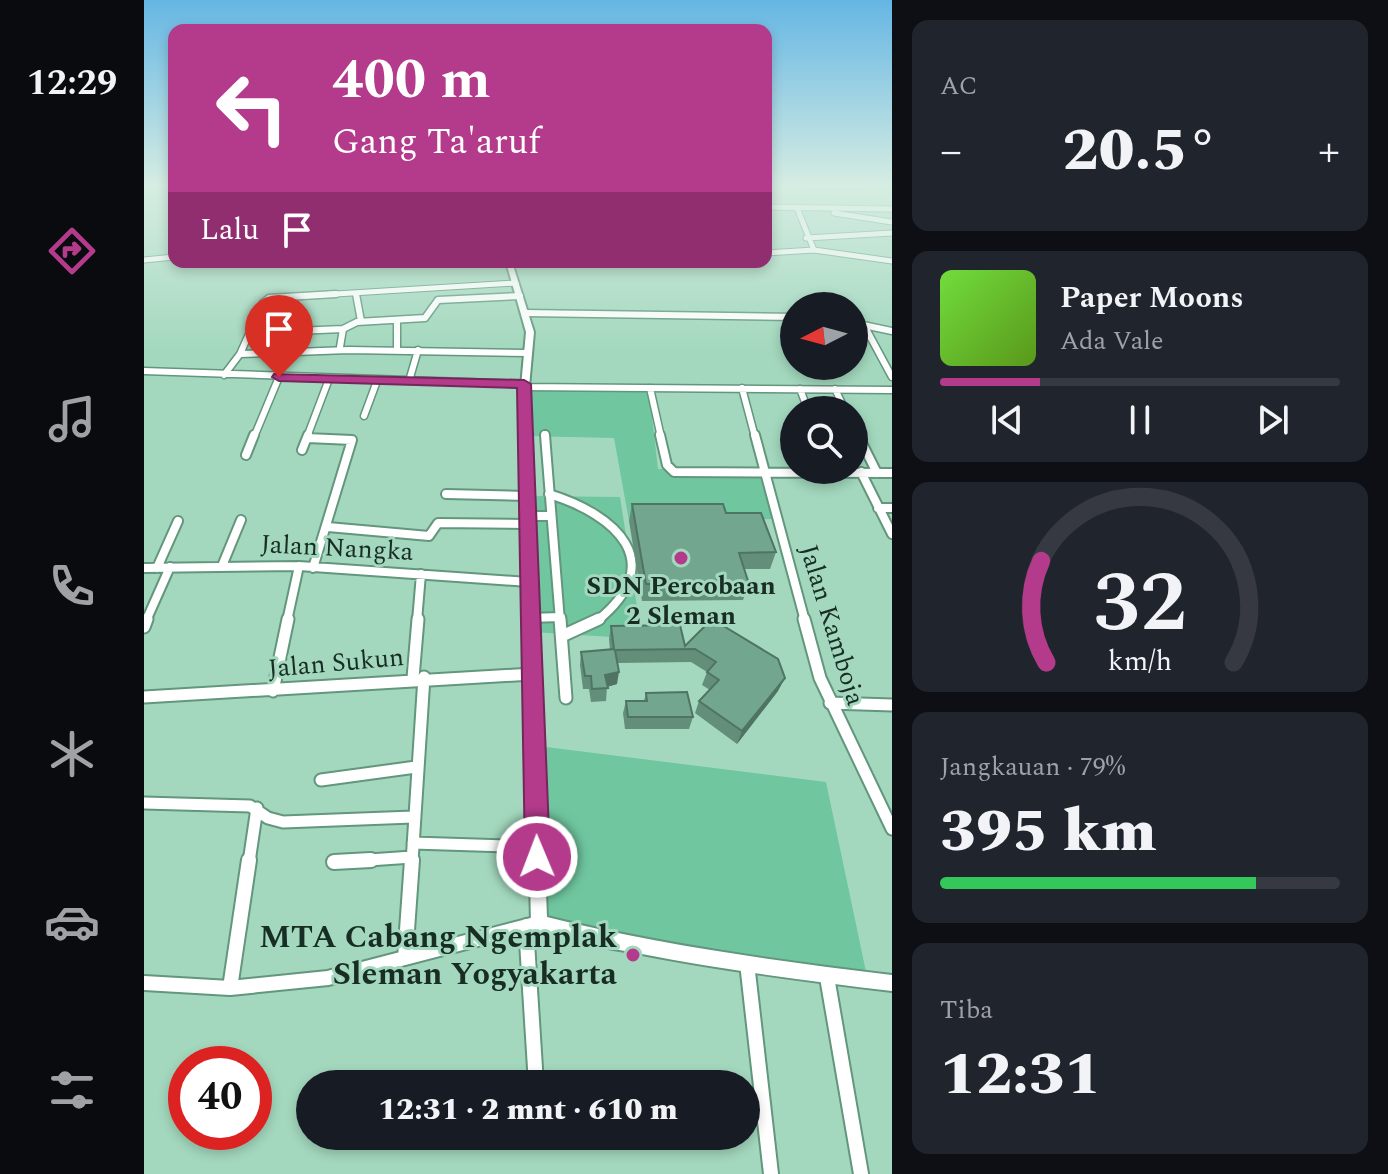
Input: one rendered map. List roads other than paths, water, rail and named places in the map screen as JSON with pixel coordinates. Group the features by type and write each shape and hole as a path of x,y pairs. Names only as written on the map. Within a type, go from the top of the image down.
{"street":[{"path":"809,242 814,250"},
{"path":"772,253 808,253 814,250 892,261"},
{"path":"144,260 168,258"},
{"path":"511,268 526,313 529,353 524,386 537,857 532,924 536,1070"},
{"path":"224,375 240,354 268,298 516,283"},
{"path":"356,293 361,321"},
{"path":"250,333 343,329 361,321 425,318 438,300 520,296"},
{"path":"526,313 780,317"},
{"path":"397,320 397,348"},
{"path":"868,327 892,331"},
{"path":"340,347 343,329"},
{"path":"868,333 892,377"},
{"path":"240,354 340,347 529,353"},
{"path":"409,381 418,350"},
{"path":"144,371 524,386 891,391"},
{"path":"246,455 279,377"},
{"path":"302,450 329,379"},
{"path":"364,416 377,381"},
{"path":"650,388 667,465 671,471 780,473"},
{"name":"Jalan Kamboja","path":"742,388 795,594 830,703 892,829"},
{"path":"800,389 803,396"},
{"path":"835,389 838,396"},
{"path":"545,434 566,698"},
{"path":"307,438 352,440 313,568"},
{"path":"868,455 877,473"},
{"path":"868,472 892,473"},
{"path":"867,484 892,534"},
{"path":"446,494 526,496"},
{"path":"549,494 573,501 603,517 628,542 635,564 629,591 616,608 591,626 562,636"},
{"path":"878,508 892,508"},
{"path":"328,527 429,536 438,523 527,520 551,516"},
{"path":"222,566 241,520"},
{"path":"157,568 178,521"},
{"path":"273,691 299,566"},
{"name":"Jalan Nangka","path":"144,568 299,566 528,582"},
{"path":"144,627 170,567"},
{"path":"405,958 413,843 421,574"},
{"path":"529,618 561,617"},
{"name":"Jalan Sukun","path":"144,697 273,691 419,678 532,674"},
{"path":"830,703 892,705"},
{"path":"321,780 416,767"},
{"path":"144,803 257,808 268,818 283,822 413,817"},
{"path":"230,988 257,808"},
{"path":"413,843 507,846 537,857"},
{"path":"334,862 412,857"},
{"path":"144,983 230,988 328,978 532,924 618,942 827,977 892,983"},
{"path":"747,963 771,1174"},
{"path":"827,977 861,1174"}],"place":[{"name":"SDN Percobaan 2 Sleman","path":"681,558"},
{"name":"MTA Cabang Ngemplak Sleman Yogyakarta","path":"633,955"}]}
